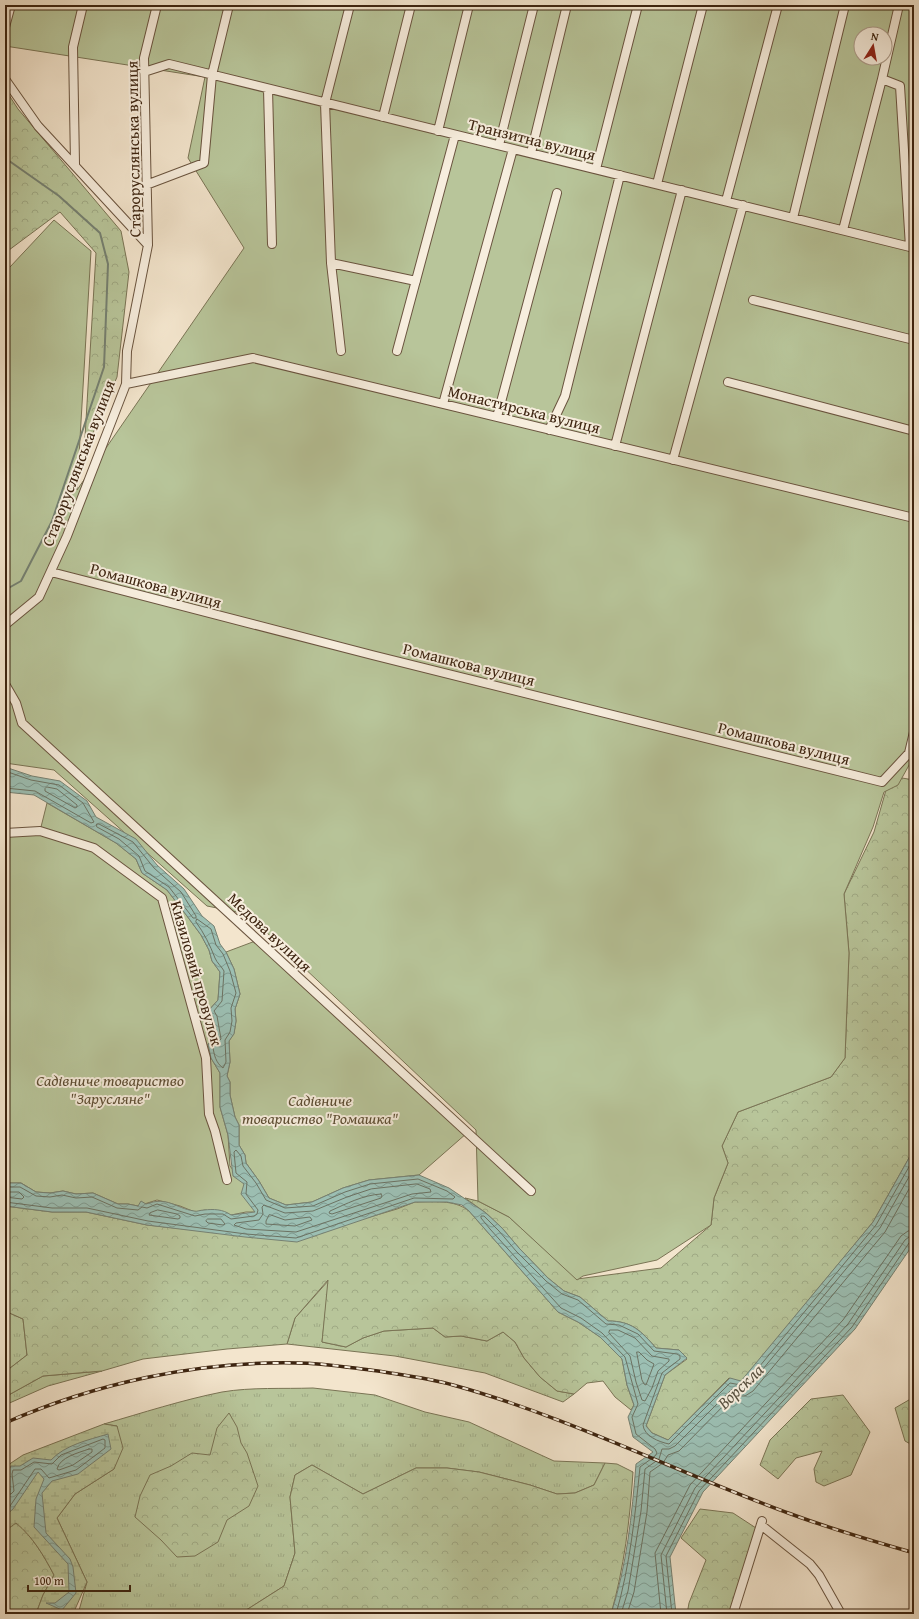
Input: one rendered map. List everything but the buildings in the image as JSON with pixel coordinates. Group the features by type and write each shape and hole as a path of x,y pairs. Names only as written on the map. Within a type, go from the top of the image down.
{"street":[{"path":"5,27 11,5"},
{"path":"75,164 73,47 83,5"},
{"name":"Староруслянська вулиця","path":"5,625 39,597 67,536 126,384 127,351 148,245 144,58 157,5"},
{"path":"146,185 204,163 212,75 229,5"},
{"path":"341,351 331,263 325,103 350,5"},
{"path":"383,117 410,5"},
{"path":"438,130 470,5"},
{"path":"499,146 534,5"},
{"path":"531,153 567,5"},
{"path":"596,169 638,5"},
{"path":"657,184 703,5"},
{"path":"726,201 778,5"},
{"path":"793,218 845,5"},
{"path":"843,230 882,79 899,5"},
{"name":"Транзитна вулиця","path":"144,72 169,64 912,247"},
{"name":"Староруслянська вулиця","path":"5,79 38,126 75,164 148,245"},
{"path":"882,79 900,86 912,247"},
{"path":"268,89 272,244"},
{"path":"397,351 455,135"},
{"path":"443,404 513,149"},
{"path":"549,430 565,396 620,175"},
{"path":"615,446 682,190"},
{"path":"497,417 557,193"},
{"path":"673,460 743,205"},
{"path":"331,263 416,281"},
{"path":"754,300 914,340"},
{"name":"Монастирська вулиця","path":"126,384 253,358 914,518"},
{"path":"728,382 914,431"},
{"name":"Ромашкова вулиця","path":"51,572 372,655 882,782 909,753 914,732"},
{"name":"Медова вулиця","path":"5,684 16,703 22,723 531,1191"},
{"name":"Кизиловий провулок","path":"5,833 40,831 94,848 162,898 206,1058 209,1114 215,1131 227,1180"},
{"path":"733,1614 761,1523 810,1564 819,1575 841,1614"}],"green space":[{"path":"5,5 914,5 913,758 898,785 884,792 873,827 844,894 849,953 845,1058 831,1077 738,1112 722,1146 728,1163 714,1198 711,1225 657,1260 583,1276 577,1280 509,1217 478,1201 476,1130 247,914 207,906 54,770 5,763 5,267 10,267 54,220 91,251 77,490 244,248 188,158 205,77 5,46"},
{"path":"5,89 18,109 121,231 129,272 117,377 84,454 96,253 60,212 5,253"},
{"path":"890,776 914,780 914,879 912,889 914,903 914,1149 873,1222 741,1382 729,1378 668,1440 652,1433 646,1426 665,1375 687,1359 679,1350 656,1348 641,1332 635,1328 624,1323 608,1321 580,1297 564,1291 548,1278 502,1228 486,1213 465,1198 478,1201 509,1217 577,1279 661,1268 711,1225 714,1198 728,1163 722,1146 738,1112 831,1077 845,1058 849,953 844,894 874,832"},
{"name":"Садівниче товариство \"Зарусляне\"","path":"47,803 116,843 136,859 142,873 167,890 201,935 209,950 212,961 220,972 218,1000 209,1010 213,1017 217,1039 208,1044 211,1058 220,1073 220,1107 228,1135 230,1166 244,1184 255,1212 231,1215 205,1210 195,1212 180,1206 157,1200 138,1206 118,1204 93,1193 76,1194 63,1191 50,1193 36,1192 21,1183 5,1183 5,833 40,831"},
{"name":"Садівниче товариство \"Ромашка\"","path":"258,940 467,1133 419,1175 369,1180 343,1188 312,1202 286,1205 269,1198 246,1163 245,1155 239,1145 239,1125 235,1117 230,1095 230,1082 227,1076 230,1062 229,1041 234,1033 236,1021 235,1009 240,994 234,969 226,952"},
{"path":"415,1202 450,1203 463,1207 469,1211 558,1312 578,1322 600,1337 622,1359 627,1385 634,1405 631,1410 615,1397 603,1381 587,1383 574,1394 557,1391 540,1377 524,1358 515,1342 503,1332 487,1341 461,1336 445,1337 433,1328 384,1331 363,1338 346,1347 322,1342 328,1280 295,1318 287,1344 227,1349 143,1359 102,1371 43,1376 5,1397 5,1372 27,1355 23,1319 5,1311 5,1206 52,1212 86,1212 147,1225 194,1230 370,1217"},
{"path":"329,1280 322,1342 346,1347 363,1338 384,1331 433,1328 445,1337 461,1336 487,1341 503,1332 515,1342 524,1358 540,1377 557,1391 574,1394 563,1402 485,1373 395,1356 287,1344 295,1318"},
{"path":"5,1311 23,1319 27,1355 5,1372"},
{"path":"102,1371 48,1386 5,1405 5,1397 43,1376"},
{"path":"313,1388 375,1395 425,1412 469,1422 554,1461 605,1463 594,1485 575,1493 557,1494 530,1485 479,1472 447,1468 416,1468 363,1494 312,1465 295,1475 290,1497 295,1553 284,1586 240,1614 78,1614 87,1582 57,1518 75,1494 114,1469 117,1426 104,1424 207,1395 233,1390"},
{"path":"843,1395 870,1432 851,1475 824,1486 816,1482 814,1469 822,1451 796,1458 778,1479 760,1465 770,1440 811,1399"},
{"path":"914,1397 914,1446 905,1441 895,1408"},
{"path":"229,1413 237,1427 241,1443 247,1453 258,1486 249,1506 227,1520 218,1542 195,1556 177,1557 161,1540 135,1517 140,1496 150,1475 171,1466 192,1453 210,1455 217,1428"},
{"path":"104,1424 117,1426 123,1448 114,1469 75,1494 57,1518 87,1582 73,1614 40,1614 37,1611 43,1595 54,1575 38,1547 22,1528 16,1523 5,1531 5,1467 23,1455"},
{"path":"605,1463 617,1464 633,1472 626,1544 620,1579 611,1614 240,1614 284,1586 295,1553 290,1497 295,1475 312,1465 363,1494 416,1468 447,1468 479,1472 530,1485 557,1494 575,1493 594,1485"},
{"path":"700,1509 733,1513 756,1528 729,1614 687,1614 689,1603 706,1560 681,1538"},
{"path":"16,1522 38,1547 54,1575 43,1595 37,1611 40,1614 5,1614 5,1531"}],"water":[{"name":"Ворскла","path":"5,767 32,776 60,781 87,801 96,817 136,839 157,865 184,889 202,916 214,926 220,944 226,952 234,969 240,994 235,1009 236,1021 234,1034 229,1041 230,1062 227,1076 230,1082 230,1095 235,1117 239,1125 239,1145 245,1155 246,1163 269,1198 286,1205 312,1202 343,1188 369,1180 419,1175 449,1188 486,1213 502,1228 548,1278 564,1291 580,1297 608,1321 624,1323 635,1328 641,1332 656,1348 679,1350 687,1358 665,1375 646,1426 652,1433 668,1440 730,1378 741,1381 873,1222 914,1149 914,1243 855,1329 703,1492 670,1557 676,1614 611,1614 617,1596 625,1558 631,1521 636,1464 653,1452 633,1437 628,1417 634,1405 627,1385 622,1359 600,1337 578,1322 558,1312 469,1211 462,1205 447,1202 415,1202 297,1242 147,1225 86,1212 52,1212 5,1206 5,1183 21,1183 36,1192 50,1193 63,1191 76,1194 93,1193 118,1204 138,1206 141,1201 146,1204 160,1201 171,1203 187,1210 195,1211 218,1210 231,1215 255,1212 241,1194 244,1184 233,1176 228,1135 220,1107 220,1073 211,1058 208,1044 217,1038 213,1017 209,1010 218,1000 220,972 212,961 209,950 201,935 167,890 142,873 136,859 116,843 34,795 5,792"},
{"path":"108,1434 111,1449 78,1474 52,1481 42,1493 46,1533 70,1559 73,1567 76,1593 62,1610 46,1603 55,1603 69,1592 68,1564 34,1527 36,1499 44,1479 38,1472 13,1509 5,1516 5,1490 10,1490 7,1473 11,1466 20,1466 33,1458 51,1460 63,1450"}],"waterway":[{"path":"5,158 59,196 100,233 108,264 104,367 52,521 21,581 5,590"}],"railway":[{"path":"5,1423 75,1396 148,1377 185,1371 259,1363 307,1363 378,1371 453,1385 496,1398 581,1429 791,1514 837,1530 914,1553"}]}
